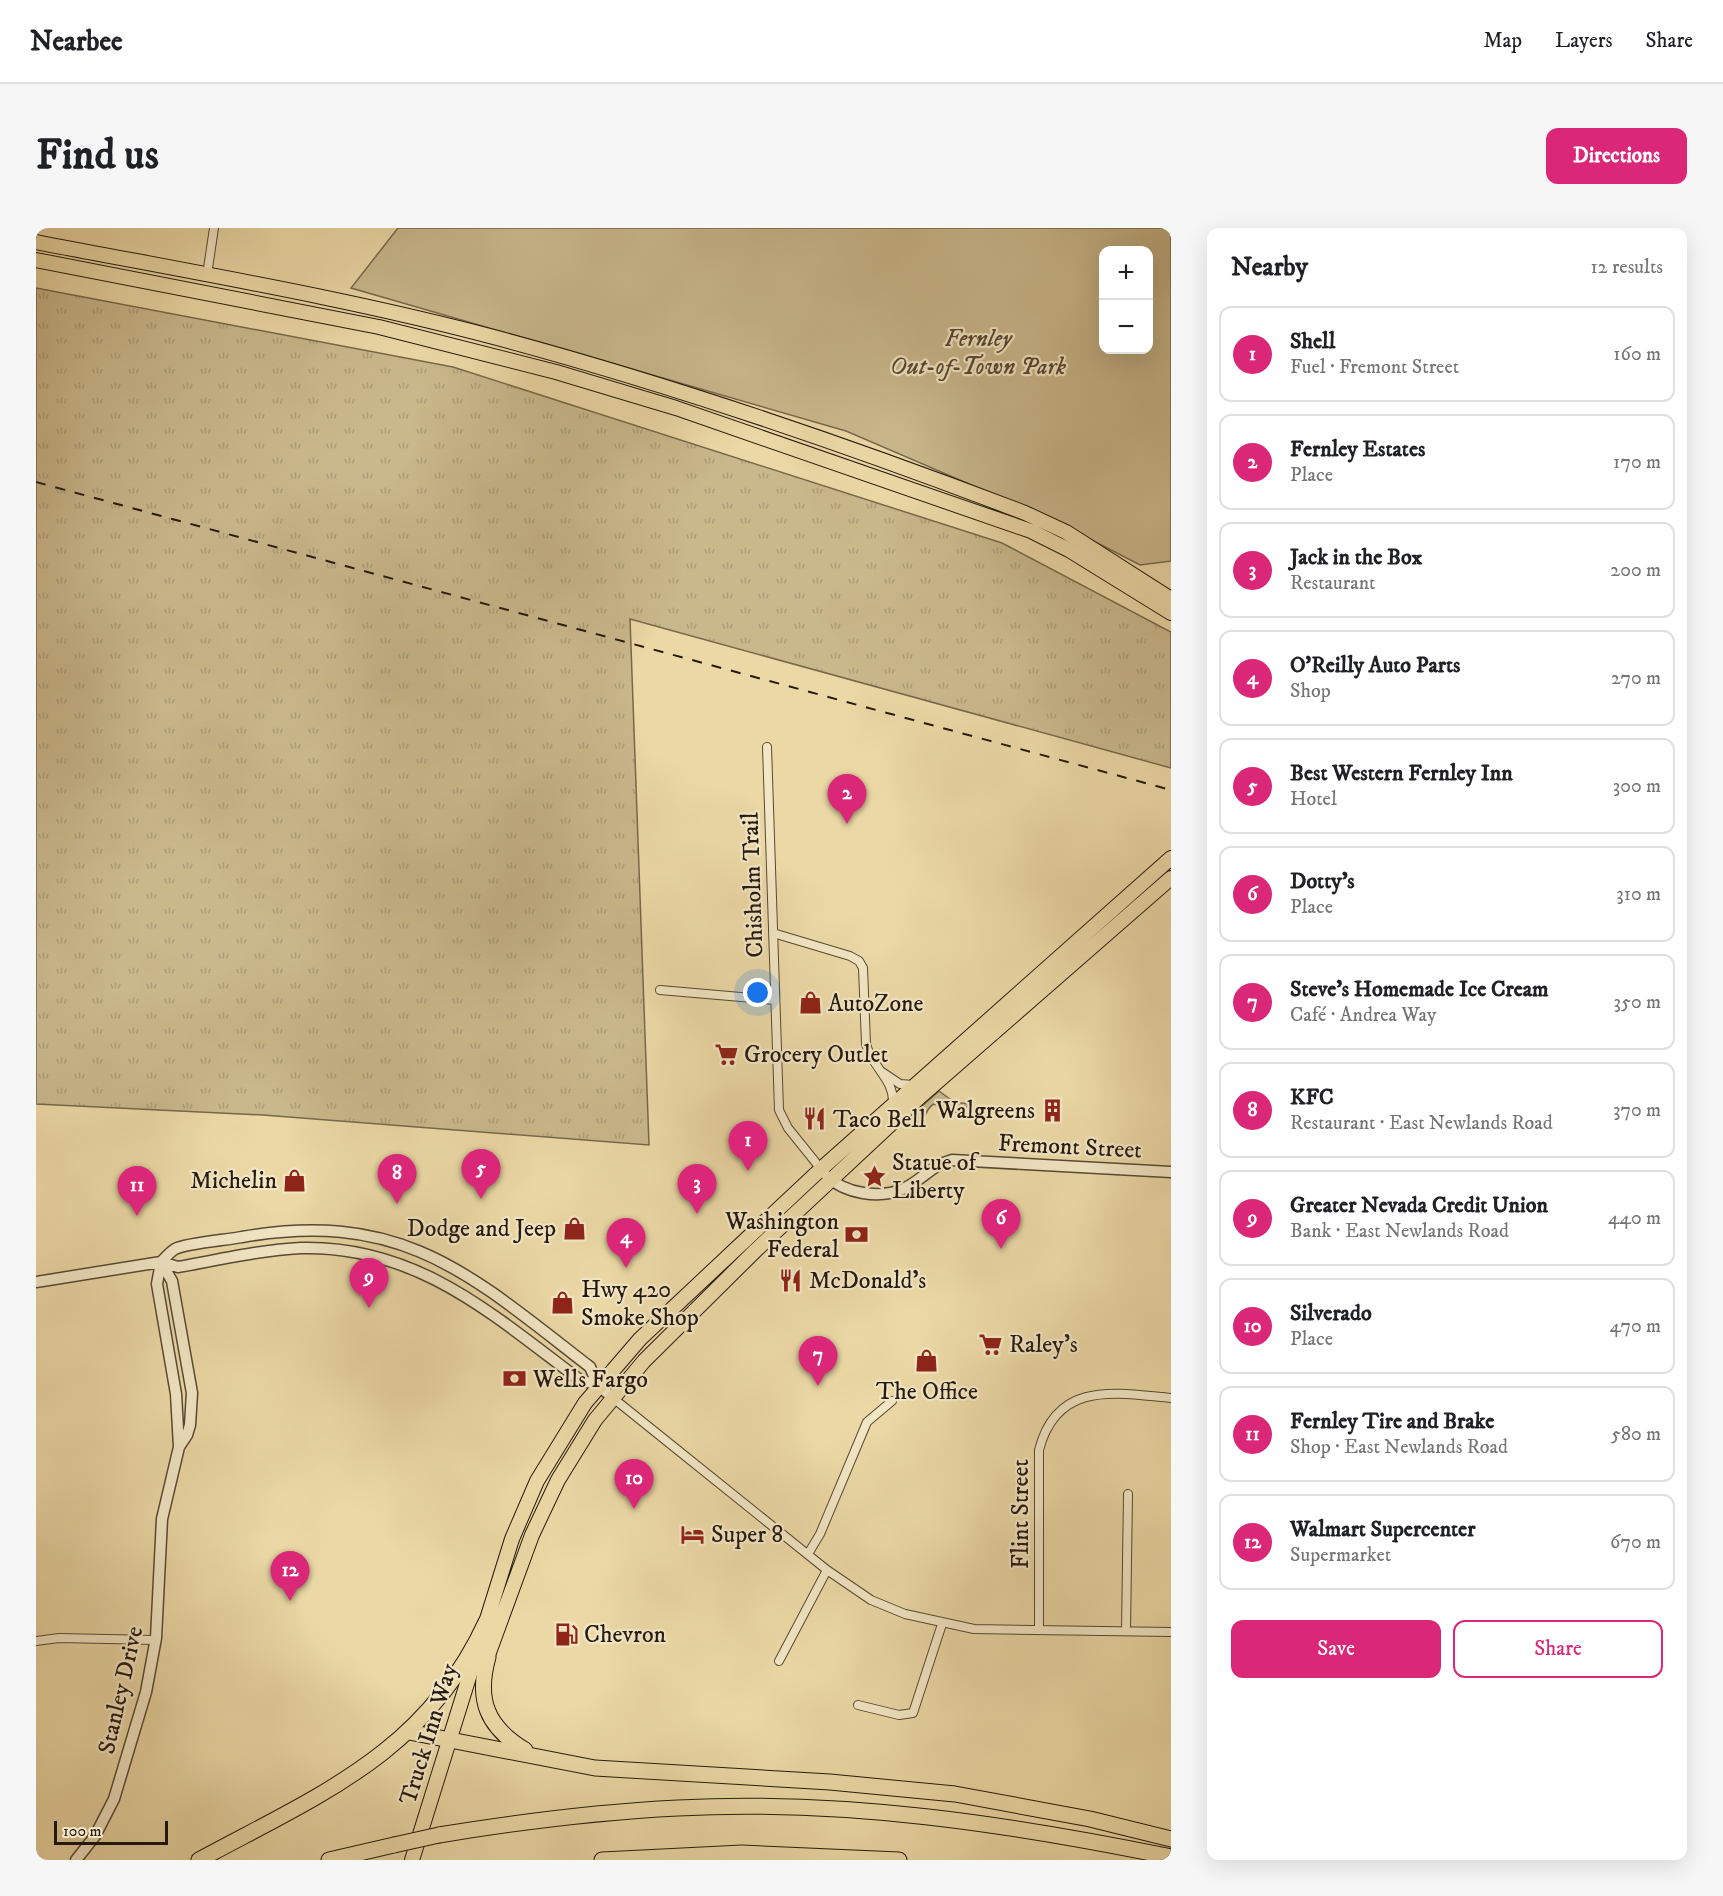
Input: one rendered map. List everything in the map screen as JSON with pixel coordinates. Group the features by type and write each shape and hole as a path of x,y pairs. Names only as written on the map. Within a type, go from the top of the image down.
{"highway":[{"path":"36,242 406,315 604,368 750,414 1048,523 1165,591 1171,599"},
{"path":"36,260 379,327 556,372 668,405 1012,524 1051,540 1171,613"},
{"path":"556,372 595,372 604,368"},
{"path":"604,368 611,378 650,391 668,405"},
{"path":"912,490 916,485 929,485 990,500"},
{"name":"Truck Inn Way","path":"412,1860 524,1508 556,1446 598,1385 640,1339 821,1169 1171,858"},
{"path":"451,1739 488,1657 532,1535 552,1491 581,1440 613,1398 668,1336 831,1180 940,1079 1171,878"},
{"path":"200,1860 346,1779 410,1732 449,1688 486,1622"},
{"path":"488,1657 482,1680 488,1712 497,1728 511,1742 532,1755"},
{"path":"410,1732 595,1768 830,1782 955,1794 1090,1819 1171,1839"},
{"path":"329,1860 439,1835 543,1820 680,1808 786,1808 906,1814 973,1822 1171,1857"},
{"path":"602,1860 742,1853 899,1860"}],"street":[{"path":"207,275 214,228"},
{"name":"Chisholm Trail","path":"767,747 779,1110 788,1128"},
{"path":"773,933 850,956 859,961 863,968 868,1054 893,1090 893,1104"},
{"path":"660,990 775,1000"},
{"path":"882,1072 900,1084 914,1085"},
{"name":"Fremont Street","path":"788,1128 831,1180 856,1193 902,1189 927,1171 952,1160 1171,1172"},
{"path":"161,1262 175,1249 253,1235 297,1230 344,1232 408,1246 466,1273 590,1367 598,1385 613,1398 827,1569 871,1600 905,1614 942,1624 974,1629 1171,1632"},
{"path":"317,1248 328,1236 344,1232"},
{"path":"36,1282 161,1262 178,1268 273,1251 317,1248 378,1257 428,1274 460,1292 580,1380 598,1385"},
{"name":"Stanley Drive","path":"76,1860 95,1836 114,1799 146,1692 155,1640 162,1518 179,1447 176,1394 157,1284 161,1262"},
{"name":"Stanley Drive","path":"161,1262 172,1281 192,1393 190,1425 179,1447"},
{"name":"Flint Street","path":"1039,1630 1039,1450 1043,1435 1051,1422 1074,1401 1098,1392 1171,1398"},
{"path":"808,1554 820,1534 867,1422 892,1401"},
{"path":"1126,1631 1128,1494"},
{"path":"779,1661 827,1569"},
{"path":"858,1705 899,1715 913,1713 942,1624"},
{"path":"36,1641 59,1638 155,1640"}],"green space":[{"name":"Fernley Out-of-Town Park","path":"398,228 1171,228 1171,561 1140,565 1053,520 846,431 351,288"},
{"path":"36,288 453,367 1002,543 1171,632 1171,768 630,619 649,1145 263,1115 36,1104"},
{"path":"939,1091 954,1102 969,1104 961,1114 934,1104 919,1124 915,1126 904,1122"}],"railway":[{"path":"36,482 1171,790"}],"place":[{"name":"Fernley Estates","path":"847,824"},
{"name":"AutoZone","path":"810,1003"},
{"name":"Grocery Outlet","path":"726,1054"},
{"name":"Walgreens","path":"1053,1110"},
{"name":"Taco Bell","path":"815,1119"},
{"name":"Shell","path":"748,1171"},
{"name":"Statue of Liberty","path":"874,1176"},
{"name":"Michelin","path":"295,1180"},
{"name":"Best Western Fernley Inn","path":"481,1199"},
{"name":"KFC","path":"397,1204"},
{"name":"Jack in the Box","path":"697,1214"},
{"name":"Fernley Tire and Brake","path":"137,1216"},
{"name":"Dodge and Jeep","path":"574,1228"},
{"name":"Washington Federal","path":"857,1235"},
{"name":"Dotty's","path":"1001,1249"},
{"name":"O'Reilly Auto Parts","path":"626,1268"},
{"name":"McDonald's","path":"791,1280"},
{"name":"Hwy 420 Smoke Shop","path":"563,1303"},
{"name":"Greater Nevada Credit Union","path":"369,1308"},
{"name":"Raley's","path":"991,1344"},
{"name":"The Office","path":"927,1361"},
{"name":"Wells Fargo","path":"515,1379"},
{"name":"Steve's Homemade Ice Cream","path":"818,1386"},
{"name":"Silverado","path":"634,1509"},
{"name":"Super 8","path":"693,1534"},
{"name":"Walmart Supercenter","path":"290,1601"},
{"name":"Chevron","path":"566,1634"}]}
